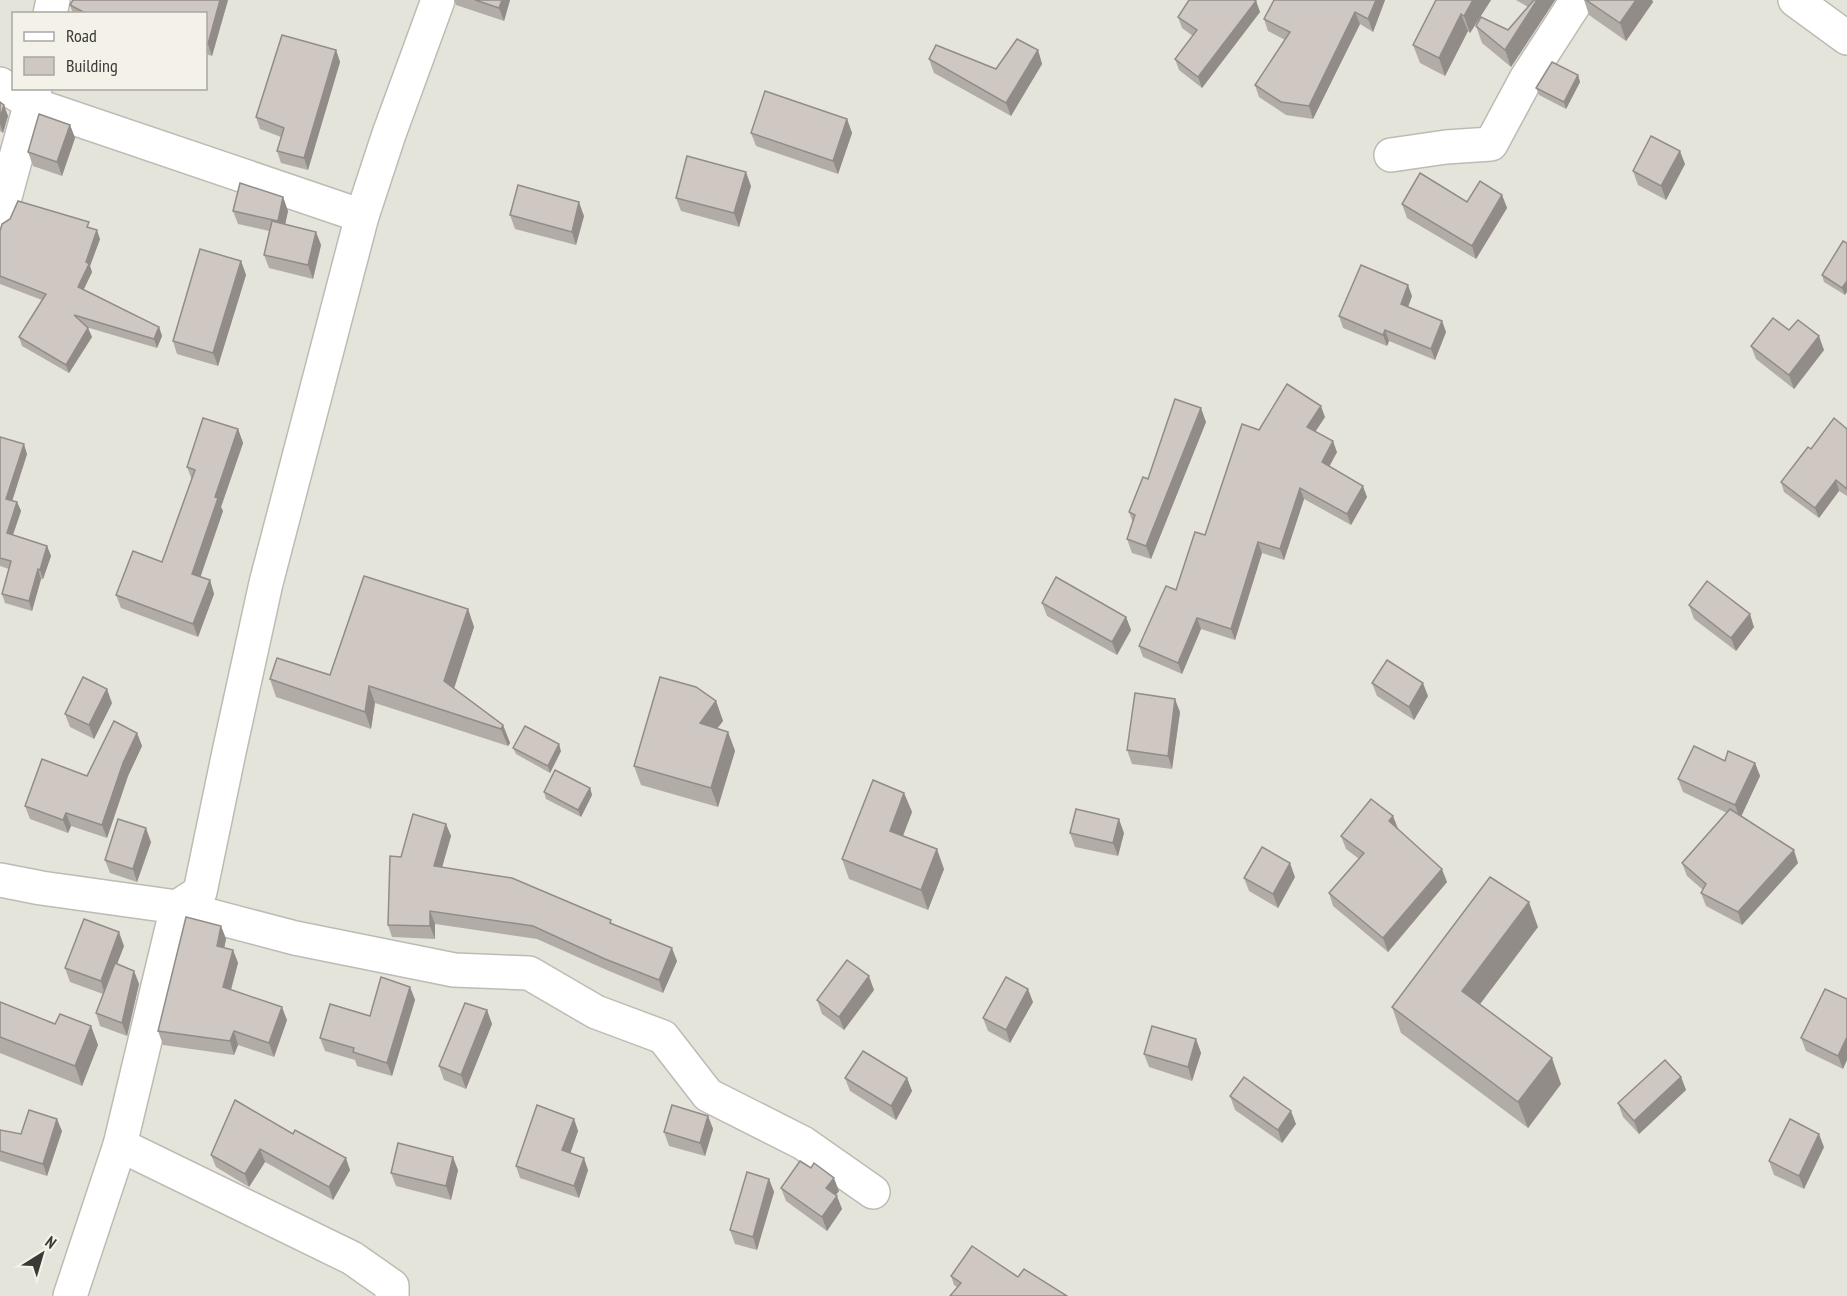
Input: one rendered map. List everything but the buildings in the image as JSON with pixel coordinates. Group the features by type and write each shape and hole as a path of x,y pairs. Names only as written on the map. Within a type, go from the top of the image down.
{"main road":[{"path":"70,1296 120,1145 177,907 200,892 228,752 266,583 362,216 438,0"},
{"path":"1391,155 1446,147 1491,144 1526,79 1577,0"},
{"path":"1795,0 1847,38"},
{"path":"17,90 362,216"},
{"path":"0,215 34,96"},
{"path":"0,880 177,907 295,938 454,970 529,973 596,1011 663,1037 708,1095 802,1143 873,1191"},
{"path":"120,1145 352,1258 392,1286 392,1296"}]}
